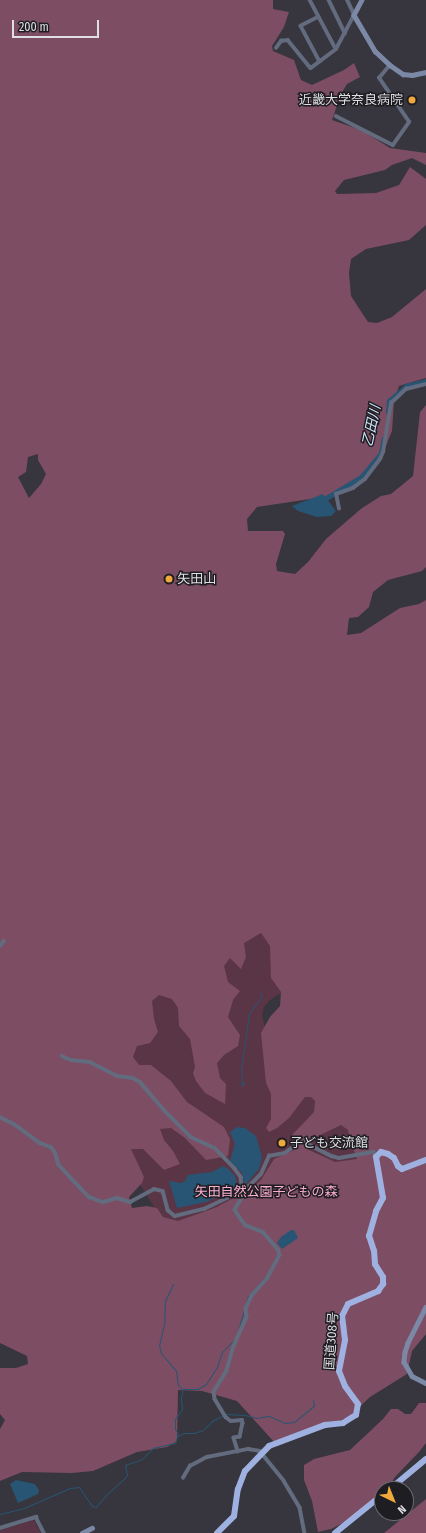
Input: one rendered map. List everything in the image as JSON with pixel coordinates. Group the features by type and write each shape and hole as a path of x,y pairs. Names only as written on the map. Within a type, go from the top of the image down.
{"highway":[{"path":"377,1155 381,1152 391,1155 398,1166 402,1169 426,1160"},
{"name":"国道308号","path":"217,1533 234,1516 240,1480 250,1465 262,1453 274,1444 325,1425 343,1423 354,1416 357,1411 357,1401 345,1386 339,1371 345,1336 342,1316 348,1304 378,1292 383,1284 383,1275 375,1264 374,1252 370,1239 376,1210 383,1198 381,1176 376,1164 377,1155"},
{"path":"400,1481 426,1459"},
{"path":"406,1481 426,1464"},
{"path":"335,1533 374,1501"},
{"path":"342,1533 374,1507"}],"street":[{"path":"310,0 336,49"},
{"path":"329,0 345,32"},
{"path":"347,0 372,47 390,65 398,72 407,75 426,72"},
{"path":"276,48 281,41 288,40 311,68 336,49 362,0"},
{"path":"319,17 301,26 320,61"},
{"path":"336,116 393,145 410,122 379,78 390,65"},
{"path":"339,509 336,494 353,488 365,479 384,452 391,403 406,388 426,384"},
{"path":"0,946 4,941"},
{"path":"62,1056 71,1060 90,1062 117,1076 133,1078 140,1082 164,1110 191,1137 214,1148 241,1177 243,1197 236,1210 245,1225 269,1237 278,1249 280,1254 268,1278 252,1296 246,1309 247,1317 234,1346 227,1371 214,1392 215,1399 226,1418 231,1421 242,1420 243,1423 240,1437 234,1438 238,1451"},
{"path":"0,1117 14,1124 40,1143 51,1147 55,1152 59,1165 69,1174 82,1190 96,1200 103,1202 118,1198 130,1202 154,1189 163,1192 168,1210 175,1216 204,1209 242,1191 253,1184 261,1174 269,1156 285,1153 300,1142 306,1143 339,1158 373,1152 377,1155"},
{"path":"426,1307 408,1343 404,1362 412,1376 426,1383"},
{"path":"183,1478 190,1466 207,1457 248,1449 260,1451 284,1481 300,1508 305,1533"},
{"path":"0,1528 36,1518 44,1533"},
{"path":"82,1533 93,1531"}],"green space":[{"name":"矢田自然公園子どもの森","path":"0,0 273,0 273,9 289,12 284,27 272,46 273,51 294,60 301,80 312,85 344,70 354,63 360,77 347,84 341,94 332,120 361,130 390,148 426,153 426,165 412,158 392,165 385,170 344,180 335,191 337,194 376,193 399,185 410,167 426,179 426,225 409,240 366,249 351,259 349,273 351,296 368,322 377,323 392,317 426,289 426,378 399,386 394,402 392,431 381,458 365,479 353,488 330,496 257,507 247,519 248,531 283,531 285,534 276,564 277,571 295,574 308,562 326,539 362,508 381,496 391,494 413,476 420,412 426,405 426,567 422,571 388,580 373,592 369,607 358,617 349,618 347,635 361,633 400,608 419,604 426,600 426,1334 412,1351 407,1374 370,1397 349,1417 309,1433 274,1442 237,1401 202,1391 178,1390 177,1441 167,1447 137,1452 93,1471 72,1473 22,1472 0,1481 0,1429 5,1420 0,1414 0,1368 16,1368 28,1364 27,1356 0,1343","holes":["38,454 38,460 46,474 41,484 29,498 18,477 26,472 28,457","261,933 270,946 271,978 281,992 280,1006 270,1017 261,1033 266,1083 271,1094 271,1119 266,1128 269,1132 277,1128 289,1118 305,1097 311,1097 315,1101 314,1112 291,1136 295,1142 294,1150 274,1159 261,1180 253,1187 217,1207 178,1221 163,1217 157,1208 147,1206 132,1208 129,1197 142,1183 144,1177 131,1149 143,1149 164,1170 180,1164 173,1151 164,1140 160,1129 171,1128 185,1138 206,1160 228,1156 230,1139 224,1127 187,1102 171,1081 151,1065 139,1065 133,1057 137,1046 150,1043 158,1032 154,1019 152,1001 159,995 172,999 178,1008 179,1026 190,1039 195,1067 193,1073 196,1081 205,1093 225,1104 226,1084 220,1078 217,1063 224,1055 238,1046 240,1035 228,1017 233,1000 240,991 228,982 224,966 230,958 241,969 246,957 244,943","341,1125 348,1130 357,1159 335,1162 309,1150 305,1146 312,1139"]},
{"name":"矢田自然公園子どもの森","path":"202,869 318,989 277,995 269,1001 264,1007 262,1016 270,1046 347,1124 371,1168 169,1231 133,1173 125,1069"},
{"path":"419,1403 426,1403 426,1443 419,1452 392,1481 374,1481 374,1500 349,1520 331,1529 318,1532 312,1501 304,1480 304,1465 314,1459 350,1450 383,1419 391,1409 398,1409 405,1414 411,1414"},
{"path":"426,1499 426,1533 384,1533 399,1521 414,1521 414,1509"},
{"path":"34,1520 41,1533 0,1533 0,1530"}],"water":[{"path":"323,494 336,511 331,516 317,517 298,511 292,506"},
{"path":"237,1127 245,1128 256,1136 262,1157 259,1169 246,1184 244,1183 242,1173 230,1161 235,1144 230,1132"},
{"path":"223,1166 235,1176 238,1188 206,1202 177,1208 169,1181 181,1183 185,1181 188,1175 212,1172"},
{"path":"291,1230 294,1230 298,1238 282,1249 277,1243 281,1237"},
{"path":"16,1480 35,1484 39,1490 38,1494 18,1503 10,1484"}],"waterway":[{"name":"乙田川","path":"388,412 389,401 406,386 426,381"},
{"name":"乙田川","path":"326,498 361,477 381,453 384,438"},
{"path":"242,1083 241,1085 244,1084 242,1081 241,1070 249,1014 261,997 261,993"},
{"path":"270,1270 278,1253"},
{"path":"245,1307 248,1296 269,1273"},
{"path":"173,1284 165,1301 164,1324 159,1345 161,1353 176,1371 178,1385 182,1389"},
{"path":"0,1514 24,1508 70,1488 79,1487 92,1506 96,1507 127,1475 125,1465 142,1459 153,1448 175,1443 178,1434 175,1429 175,1419 182,1409 181,1397 183,1389 198,1389 206,1384 217,1367 222,1352 236,1338 244,1310"},
{"path":"225,1414 245,1415 256,1418 269,1416 285,1423 294,1422 314,1406 313,1400"},
{"path":"178,1436 184,1433 194,1433 203,1430 212,1421 222,1416"}],"place":[{"name":"近畿大学奈良病院","path":"412,100"},
{"name":"矢田山","path":"169,579"},
{"name":"子ども交流館","path":"282,1143"}]}
